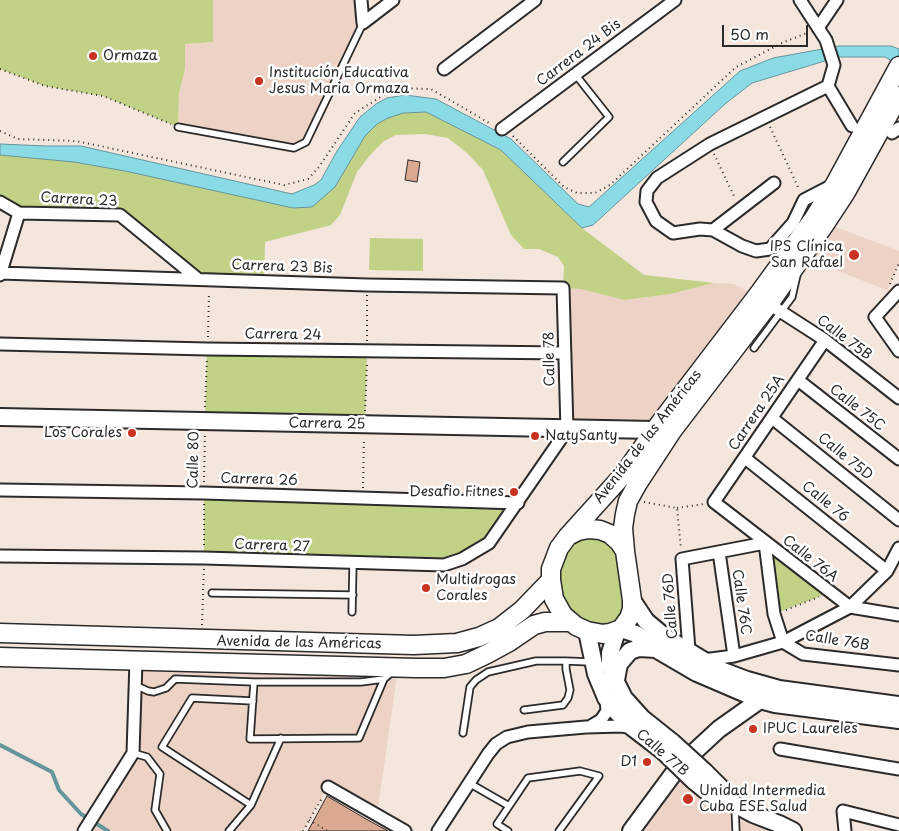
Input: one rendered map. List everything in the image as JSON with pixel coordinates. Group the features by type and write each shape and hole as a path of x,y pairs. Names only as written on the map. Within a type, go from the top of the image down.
{"main road":[{"name":"Avenida de las Américas","path":"625,551 623,528 628,501 638,483 672,431 775,308 801,257 846,192 895,89 899,66"},
{"name":"Avenida de las Américas","path":"0,634 396,645 457,643 479,637 499,628 522,610 550,580 554,558 559,548 624,474 654,430 774,273 814,218 895,89"},
{"name":"Carrera 25","path":"0,417 567,430 654,430"},
{"path":"568,536 589,528 600,530 610,534 625,551 632,609 629,618 619,630"},
{"path":"550,580 551,589 558,607 571,622 587,631 603,634 619,630 636,634 697,673 760,700 775,704 899,720"},
{"path":"632,600 646,621 665,637 747,680 779,689 899,705"},
{"name":"Avenida de las Américas","path":"0,657 136,661 391,673 466,664 509,642 534,625 545,622 571,622"},
{"name":"Calle 77B","path":"619,630 610,652 610,665 624,698 668,746 700,776 715,798 731,802 753,814 793,831"},
{"name":"Calle 77B","path":"587,631 596,674 606,698 613,708 633,728 668,746"},
{"path":"136,661 158,651 354,655 396,645"},
{"path":"616,682 618,664 630,651 647,647 656,648"},
{"path":"631,831 679,766 720,729 760,700"}],"street":[{"path":"361,0 363,23"},
{"path":"363,23 393,0"},
{"path":"444,69 535,0"},
{"name":"Carrera 24 Bis","path":"502,129 675,0"},
{"path":"800,0 826,40 834,65 828,86 852,126"},
{"path":"818,28 837,0"},
{"path":"828,86 710,144 658,178 647,191 646,202 656,221 673,234 700,229 713,230 742,246 756,251 770,249 793,223 804,200 835,184"},
{"path":"713,230 774,183"},
{"name":"Carrera 23","path":"0,202 19,213 120,215 204,280"},
{"path":"0,273 19,213"},
{"name":"Carrera 23 Bis","path":"0,273 367,285 563,288"},
{"name":"Calle 78","path":"563,288 567,430"},
{"path":"893,291 875,317 899,351"},
{"name":"Calle 75B","path":"775,308 825,340 899,398"},
{"name":"Carrera 25A","path":"714,502 825,340"},
{"name":"Carrera 24","path":"0,344 207,349 565,353"},
{"name":"Calle 75C","path":"798,380 899,459"},
{"name":"Calle 75D","path":"772,418 899,520"},
{"name":"Carrera 27","path":"0,556 204,558 444,564 460,560 489,543 567,430"},
{"name":"Calle 76","path":"745,458 887,571"},
{"name":"Carrera 26","path":"0,490 204,493 518,503"},
{"name":"Calle 76A","path":"714,502 850,607 899,615"},
{"path":"682,559 765,543 774,614 783,642"},
{"path":"714,663 783,642 850,607 887,571 899,548"},
{"name":"Calle 76C","path":"718,552 734,656"},
{"name":"Calle 76D","path":"682,559 689,650"},
{"name":"Calle 76B","path":"783,642 803,654 899,665"},
{"path":"84,831 133,753 136,661"},
{"path":"586,727 601,720 607,710 606,698"},
{"path":"438,831 488,754 496,744 507,737 528,732 586,727 622,726 633,728"},
{"path":"780,749 899,769"},
{"path":"328,787 405,831"},
{"path":"846,831 843,811 899,825"}],"lane":[{"path":"178,127 294,148 306,142 363,23"},
{"path":"563,162 609,118 575,74"},
{"path":"754,348 775,308"},
{"path":"352,612 353,563"},
{"path":"212,593 353,595"},
{"path":"463,733 470,687 476,680 488,672 536,661 593,662"},
{"path":"524,710 563,705 568,698 570,690 566,661"},
{"path":"254,682 250,739 359,738 391,673"},
{"path":"136,685 154,692 166,688 175,679 254,682 361,682 391,673"},
{"path":"252,805 162,746 192,698 253,701"},
{"path":"229,831 252,805 281,738"},
{"path":"133,753 147,757 160,774 156,810 167,831"},
{"path":"508,831 497,824 528,778 580,771 599,776 560,831"},
{"path":"469,783 509,806"},
{"path":"731,802 736,831"}],"path":[{"path":"0,131 18,139 76,141 284,185 308,180 319,167 355,112 395,88 431,89 511,135 564,187 577,193 594,194 610,185 736,67 784,42 818,28"},
{"path":"0,69 45,86 104,96 178,127"},
{"path":"765,117 804,200"},
{"path":"710,144 740,209"},
{"path":"893,291 899,263"},
{"name":"Calle 80","path":"202,640 207,349 204,280"},
{"path":"362,498 367,351 367,285"},
{"path":"628,501 677,508 714,502"},
{"path":"677,508 682,559"},
{"path":"774,614 830,593"},
{"path":"302,831 328,787"},
{"path":"309,820 328,831"}],"shaded area":[{"name":"Institución Educativa Jesus Maria Ormaza","path":"213,0 361,0 363,23 306,142 294,148 178,127 179,93 185,69 185,44 213,42"},
{"name":"IPS Clínica San Rafael","path":"830,225 899,251 899,263 887,290 805,258"},
{"path":"714,283 734,284 757,296 660,423 567,430 563,288 581,289 625,300 670,294"},
{"path":"136,661 398,668 377,815 328,787 303,831 84,831 133,753"},
{"name":"Unidad Intermedia Cuba ESE Salud","path":"679,766 793,831 631,831"}],"green space":[{"name":"Ormaza","path":"0,0 213,0 213,42 185,44 185,69 179,93 178,127 103,96 45,86 0,69"},
{"path":"426,112 501,150 582,228 644,275 714,283 670,294 624,300 581,289 563,288 564,266 558,257 539,249 524,249 511,235 483,170 467,153 448,138 425,134 396,135 384,141 357,172 340,215 331,225 265,242 264,281 198,279 120,215 19,213 0,202 0,155 73,162 125,171 293,208 377,124 403,113"},
{"path":"370,238 423,239 423,271 369,270"},
{"path":"207,349 367,351 365,425 205,421"},
{"path":"204,493 518,503 489,543 460,560 204,558"},
{"path":"578,531 619,542 625,624 583,630 551,580"},
{"path":"765,543 829,593 774,614"}],"water":[{"path":"839,46 891,46 899,49 899,65 885,57 838,57 752,83 725,104 593,225 582,228 501,150 426,112 403,113 377,124 365,136 335,187 312,207 293,208 125,171 74,162 0,155 0,144 81,146 292,194 321,180 337,151 360,117 387,98 405,95 436,99 511,139 578,204 589,207 740,71 773,58"}],"building":[{"path":"408,160 420,162 417,182 405,180"},
{"path":"327,796 366,819 388,831 308,831"}],"waterway":[{"path":"0,745 52,772 59,790 81,814 108,831"}],"place":[{"name":"Ormaza","path":"93,56"},
{"name":"Institución Educativa Jesus Maria Ormaza","path":"259,81"},
{"name":"IPS Clínica San Rafael","path":"854,255"},
{"name":"Los Corales","path":"132,433"},
{"name":"NatySanty","path":"535,436"},
{"name":"Desafio Fitnes","path":"514,492"},
{"name":"Multidrogas Corales","path":"426,588"},
{"name":"IPUC Laureles","path":"753,729"},
{"name":"D1","path":"647,762"},
{"name":"Unidad Intermedia Cuba ESE Salud","path":"688,799"}]}
